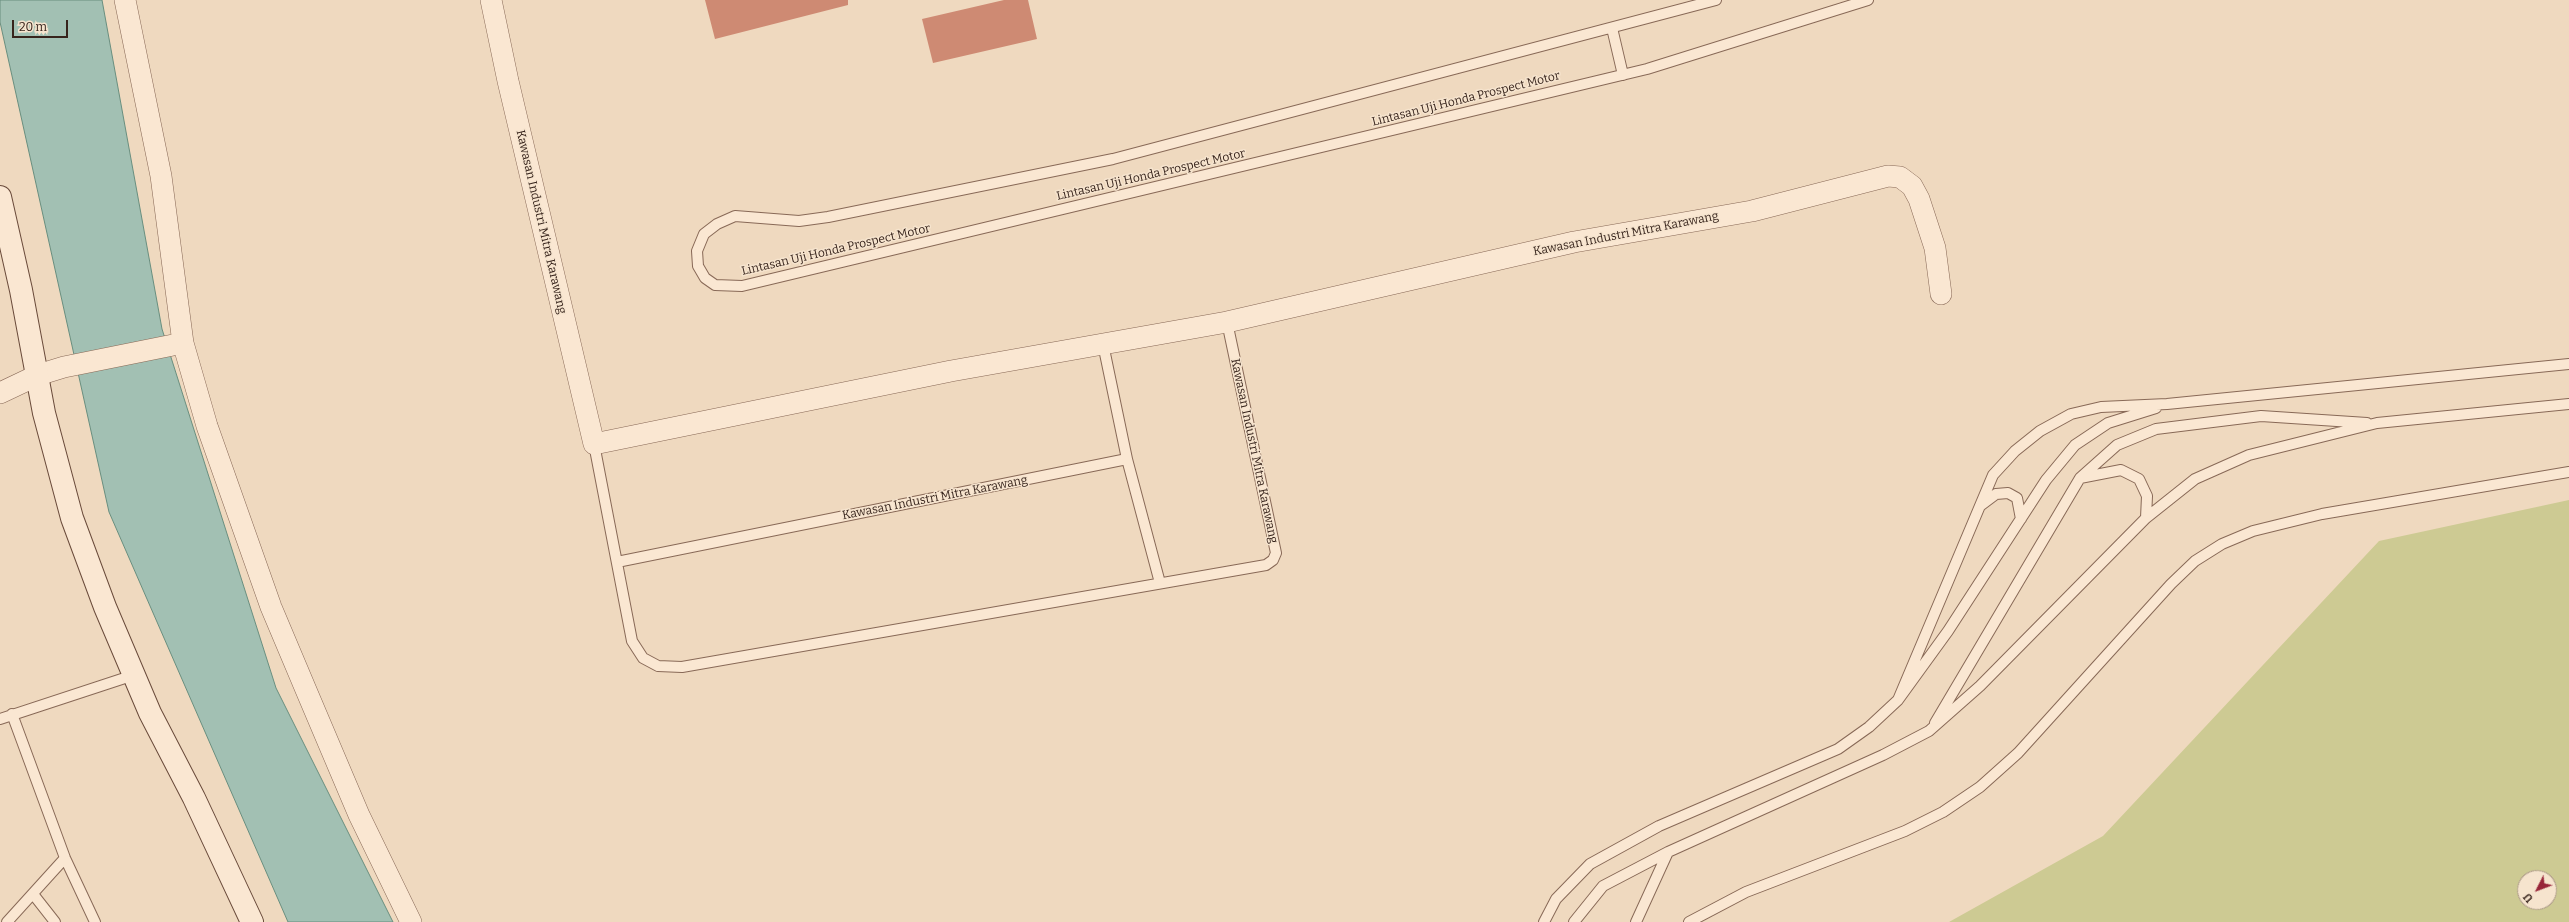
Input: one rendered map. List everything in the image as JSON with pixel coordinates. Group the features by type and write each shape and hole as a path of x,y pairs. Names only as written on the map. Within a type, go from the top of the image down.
{"street":[{"path":"125,0 161,176 177,344 271,607 359,815 411,922"},
{"name":"Kawasan Industri Mitra Karawang","path":"491,0 508,81 594,444 951,371 1227,322 1574,242 1752,211 1888,176 1900,177 1912,186 1919,199 1935,248 1941,294"},
{"path":"1,209 38,375 52,447 72,518 105,606 134,675 252,922"},
{"path":"0,393 38,375 64,367 177,344"}],"lane":[{"name":"Lintasan Uji Honda Prospect Motor","path":"1716,0 1113,158 828,217 799,220 735,216 717,224 704,234 697,251 698,266 705,278 715,286 742,286 1623,75 1868,0"},
{"path":"1612,28 1623,75"},
{"name":"Kawasan Industri Mitra Karawang","path":"594,444 632,641 643,658 658,666 682,667 1266,565 1273,560 1276,553 1227,322"},
{"path":"1103,344 1127,459 1160,583"},
{"path":"1898,700 1993,475 2014,451 2040,431 2071,414 2101,407 2167,404 2569,364"},
{"path":"1544,922 1556,899 1590,864 1659,826 1838,749 1869,727 1898,700 1948,631 2046,480 2075,445 2108,423 2167,404"},
{"path":"1574,922 1603,886 1668,852 1883,756 1930,731 1980,686 2146,518 2195,479 2249,455 2377,423 2569,404"},
{"path":"1930,731 2080,478 2117,445 2156,429 2261,416 2377,423"},
{"name":"Kawasan Industri Mitra Karawang","path":"617,562 1127,459"},
{"path":"2080,478 2121,470 2139,479 2147,496 2146,518"},
{"path":"1689,922 1746,892 1905,831 1943,812 1980,788 2018,753 2171,584 2195,561 2222,544 2252,531 2322,514 2569,472"},
{"path":"1980,506 1996,494 2008,493 2017,498 2021,519"},
{"path":"0,718 134,675"},
{"path":"12,714 65,858 95,922"},
{"path":"1636,922 1668,852"},
{"path":"7,922 65,858"},
{"path":"33,894 55,922"}],"shaded area":[{"path":"0,0 102,0 162,329 276,688 393,922 288,922 109,512 0,22"},
{"path":"2569,500 2569,922 1949,922 2103,836 2379,541"}],"building":[{"path":"705,0 848,0 848,5 715,39"},
{"path":"1004,0 1028,0 1037,39 933,63 922,19"}]}
